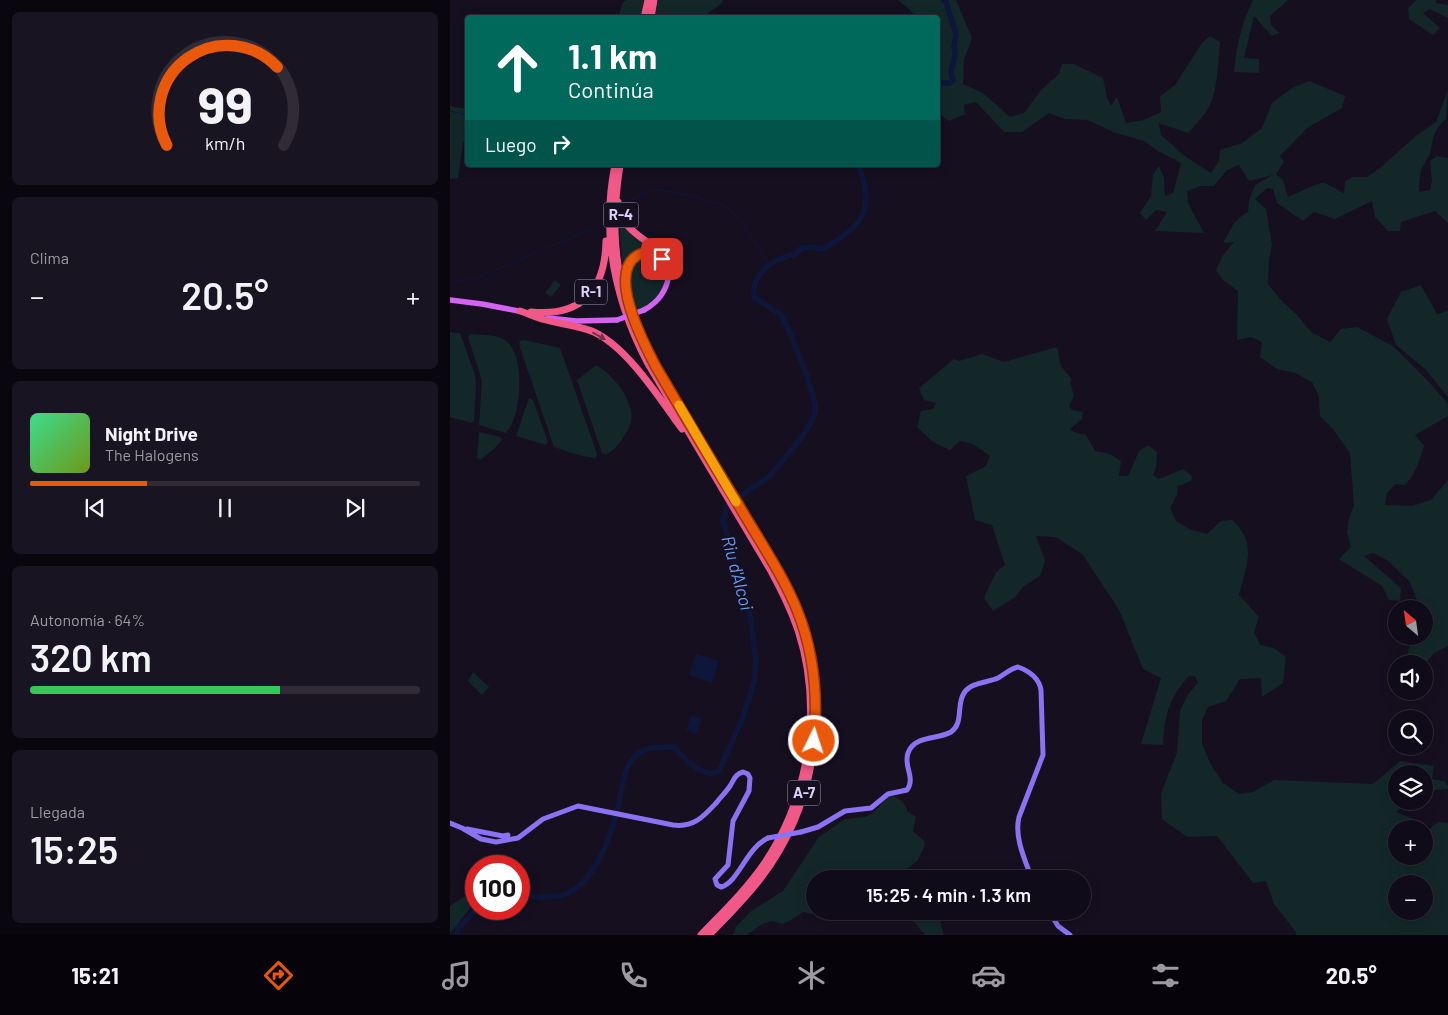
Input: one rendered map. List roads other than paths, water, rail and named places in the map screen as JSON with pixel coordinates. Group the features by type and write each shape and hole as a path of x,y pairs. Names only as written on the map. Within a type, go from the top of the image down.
{"highway":[{"path":"645,15 648,0"},
{"path":"652,15 654,0"},
{"name":"A-7","path":"615,167 610,193 609,218 612,257 624,310 647,362 772,572 799,623 809,651 816,695 814,748 805,789 792,826 771,864 751,890 709,935"},
{"name":"A-7","path":"620,167 615,203 614,236 629,307 642,341 696,444 774,566 795,605 808,671 811,717 806,763 798,795 787,822 764,864 739,896 701,935"},
{"name":"R-4","path":"619,174 618,196 622,217 631,230 661,252 668,264 669,274"},
{"name":"R-1","path":"520,311 558,312 575,306 588,296 598,282 604,267 609,218"},
{"path":"629,307 626,280 627,266 632,259 641,253 655,254 662,259 669,274"},
{"path":"520,311 542,319 593,332 613,344 631,363 696,444"}],"main road":[{"path":"450,300 576,321 617,320 644,310 654,304 668,283 669,274"}],"street":[{"path":"450,823 484,840 503,841 521,836 543,819 576,806 676,826 690,824 705,816 728,789 737,775 744,772 750,778 748,791 733,821 729,862 715,879 716,885 723,887 728,884 753,849 768,838 818,827 845,811 871,808 885,796 907,790 911,779 907,756 913,746 923,740 954,729 959,721 962,698 968,689 998,678 1018,667 1036,678 1042,690 1043,755 1017,824 1018,837 1029,870"},
{"path":"464,829 503,836 508,835"},
{"path":"1054,920 1058,926 1070,935"}],"water":[{"path":"696,654 719,661 712,683 689,675"},
{"path":"691,715 702,719 696,734 686,730"}],"waterway":[{"name":"Riu d'Alcoi","path":"940,83 950,83 953,80 951,71 955,55 956,34 946,2 943,0"},
{"path":"450,111 465,113"},
{"name":"Riu d'Alcoi","path":"530,896 563,895 579,886 588,877 608,840 623,780 628,766 637,754 647,749 674,747 686,760 706,773 712,774 719,771 743,717 754,682 756,660 749,610 723,521 727,506 771,475 802,437 815,412 815,405 807,376 788,328 780,314 754,297 755,283 766,267 772,263 796,253 801,248 822,249 836,241 856,225 866,205 864,180 859,167"},
{"path":"623,206 646,192 653,190 668,191 725,206 742,224 769,264"},
{"path":"450,283 476,278 599,226 606,220"},
{"name":"Riu d'Alcoi","path":"457,935 458,928 466,920"}]}
